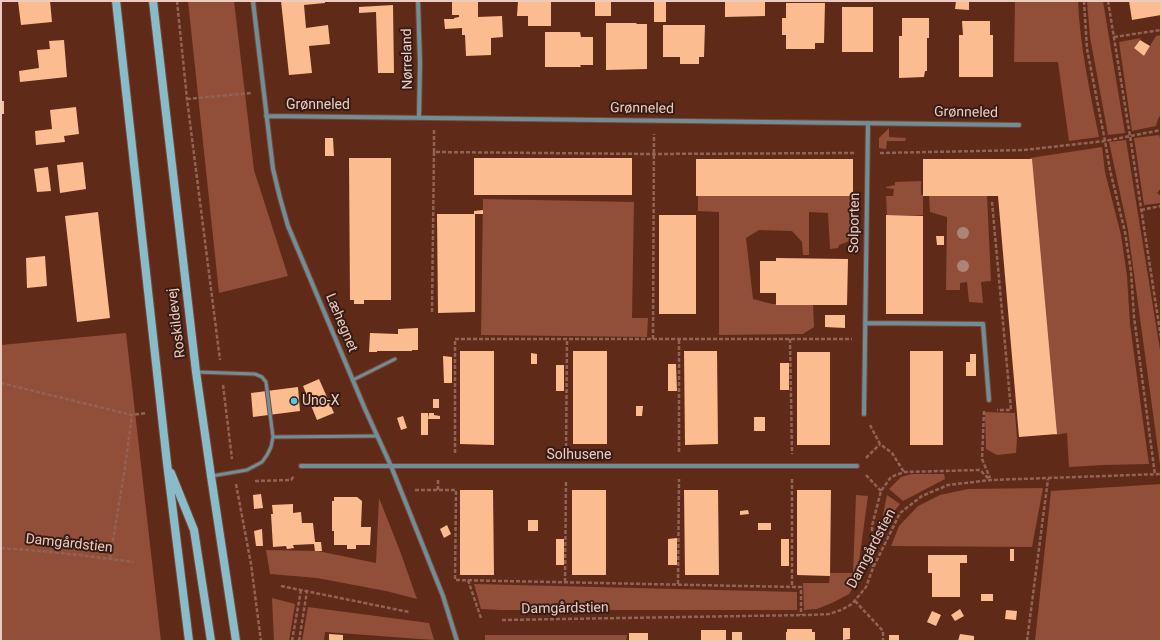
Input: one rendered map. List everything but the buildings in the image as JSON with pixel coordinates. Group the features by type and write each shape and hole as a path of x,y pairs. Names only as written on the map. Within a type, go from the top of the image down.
{"main road":[{"name":"Roskildevej","path":"116,1 167,463 189,641"},
{"name":"Roskildevej","path":"153,1 196,372 236,641"},
{"path":"167,463 194,530 211,641"}],"street":[{"name":"Læhegnet","path":"253,1 273,169 288,226 352,380 391,466 443,596 457,641"},
{"name":"Nørreland","path":"418,1 420,63 419,117"},
{"name":"Grønneled","path":"266,116 1019,125"},
{"name":"Solporten","path":"864,414 868,123"},
{"path":"865,323 983,324 989,400"},
{"name":"Solhusene","path":"301,466 857,466"}],"lane":[{"path":"352,380 395,359"},
{"path":"196,372 255,374 262,377 266,382 273,436 271,447 267,455 262,462 246,470 211,476"},
{"path":"273,436 377,436"}],"path":[{"path":"177,1 187,99 222,373 233,472 251,564 261,641"},
{"path":"1084,1 1087,49 1110,170 1125,232 1131,272 1134,317 1155,475"},
{"path":"1108,1 1161,338"},
{"path":"1114,37 1161,30"},
{"path":"187,99 263,91"},
{"path":"432,312 433,117"},
{"path":"653,339 654,120"},
{"path":"434,152 654,154 867,153 1024,150 1105,141 1161,130"},
{"path":"984,410 1011,410 992,202"},
{"path":"1141,210 1161,206"},
{"path":"455,466 455,339 865,339"},
{"path":"565,582 567,339"},
{"path":"678,585 679,339"},
{"path":"790,339 793,466 792,587"},
{"path":"1,384 132,415 162,412"},
{"path":"989,400 984,410 982,459 991,480"},
{"path":"864,414 880,444 892,452 904,472"},
{"path":"110,558 132,415"},
{"path":"246,470 255,481 291,480 301,466"},
{"path":"874,568 872,526 881,491 891,477 904,472 980,470 991,480"},
{"name":"Damgårdstien","path":"502,620 829,614 841,610 855,601 866,587 900,513 922,496 948,485 991,480 1161,474"},
{"path":"1027,641 1048,478"},
{"path":"400,490 456,490 455,580 801,587 801,615"},
{"name":"Damgårdstien","path":"1,548 41,550 134,562"},
{"path":"468,580 481,618"},
{"path":"281,586 409,612"},
{"path":"292,641 301,590"},
{"path":"299,641 307,591"},
{"path":"855,601 883,631 883,641"}],"shaded area":[{"path":"188,1 234,1 254,170 288,276 219,293"},
{"path":"1015,1 1078,1 1083,52 1099,137 1069,141 1058,62 1014,62"},
{"path":"1087,1 1103,1 1125,133 1108,135 1090,37"},
{"path":"1161,35 1161,114 1156,126 1132,131 1119,42 1141,38 1134,48 1144,56 1156,36"},
{"path":"889,128 889,137 906,138 905,141 887,141 886,149 879,148 879,138"},
{"path":"1159,135 1161,141 1161,188 1157,193 1161,196 1161,203 1144,205 1134,138"},
{"path":"1126,140 1161,356 1161,465 1128,230 1109,142"},
{"path":"1102,147 1105,172 1121,235 1127,276 1130,324 1149,464 1069,467 1067,433 1055,435 1030,158"},
{"path":"921,181 923,215 887,215 886,196 893,196 894,189 886,187 895,185 895,182"},
{"path":"698,194 851,195 852,240 839,245 838,248 830,249 828,213 809,212 809,255 803,255 802,242 792,231 759,230 746,238 753,299 772,304 813,304 814,327 803,334 719,335 719,212 698,211"},
{"path":"929,195 987,195 991,281 981,282 983,303 969,302 967,282 960,283 960,290 946,290 947,217 930,212"},
{"path":"483,199 634,202 632,318 648,318 647,337 481,335"},
{"path":"126,333 161,641 1,641 1,345"},
{"path":"985,412 1015,413 1017,438 1016,453 997,455 986,449"},
{"path":"912,474 944,474 945,479 903,501 889,489 901,477"},
{"path":"1161,484 1160,641 1035,641 1051,491"},
{"path":"1043,488 1032,547 891,546 899,526 918,506 940,495 968,489"},
{"path":"856,495 868,496 856,583 849,594 834,602 817,609 804,610 803,583 829,583 830,573 853,573"},
{"path":"887,495 900,504 880,529"},
{"path":"379,498 417,599 386,591 317,578 270,574 266,550 318,551 376,563"},
{"path":"474,584 797,592 797,610 481,609"},
{"path":"272,598 295,604 289,641 274,641"},
{"path":"308,607 429,623 434,640 325,632 324,641 302,641"},
{"path":"485,635 627,635 626,641 485,641"}],"place":[{"name":"Uno-X","path":"294,401"}]}
